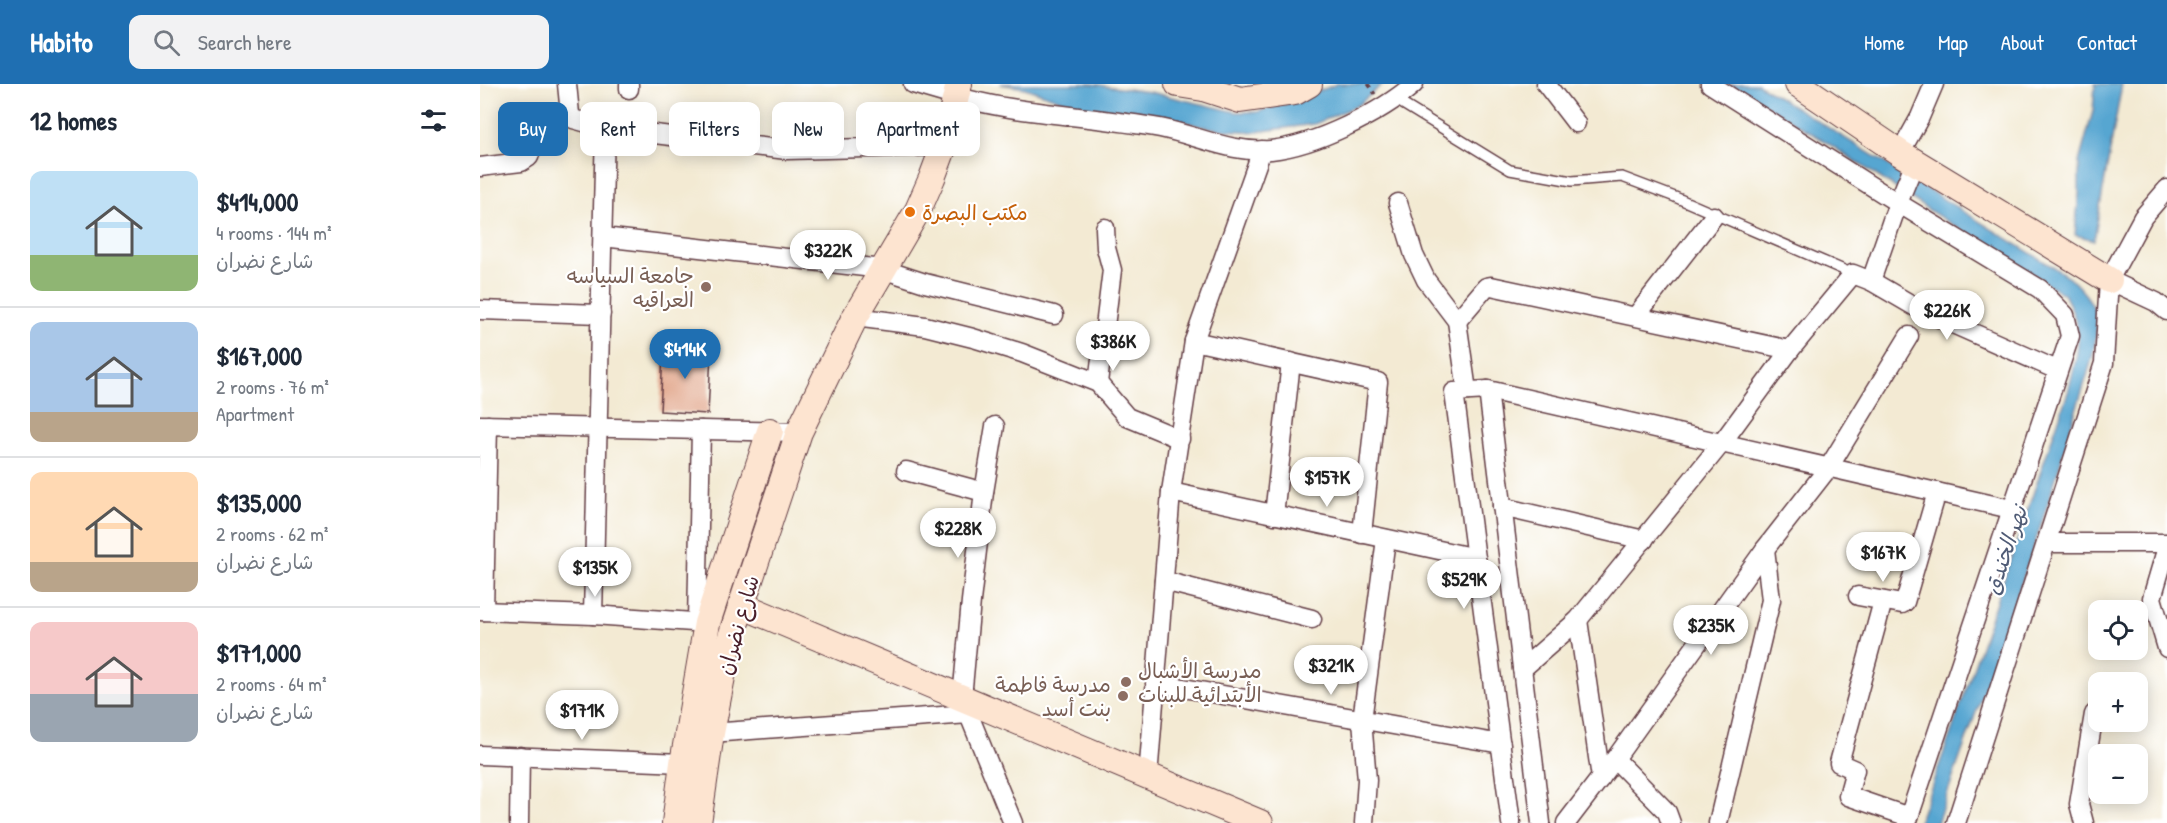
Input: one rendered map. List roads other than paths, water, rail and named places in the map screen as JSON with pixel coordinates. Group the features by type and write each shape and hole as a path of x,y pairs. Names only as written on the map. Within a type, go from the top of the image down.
{"street":[{"path":"567,84 570,114 573,119 580,122"},
{"path":"913,84 958,91 1008,108 1162,129 1242,149 1263,150 1304,141 1342,128 1396,100 1414,84"},
{"path":"1178,84 1203,86 1240,100 1295,92 1309,84"},
{"path":"1546,84 1576,123"},
{"path":"1710,84 2040,289 2065,315 2070,336 1908,820 1848,796 1855,770 1839,763 1883,601"},
{"path":"1798,84 1909,161 2109,280 2156,302 2167,311"},
{"path":"1871,281 1899,201 1920,117 1934,84"},
{"path":"480,167 520,162 529,157 538,130 570,114"},
{"path":"657,134 787,150 856,148"},
{"path":"1148,777 1171,492 1194,341 1263,150"},
{"path":"593,615 604,156"},
{"name":"شارع نضران","path":"675,823 695,764 711,733 728,646 799,432 855,317 918,210 940,156"},
{"path":"1956,823 2048,543 2104,363 2109,280 2143,216 2167,189"},
{"path":"1398,203 1414,255 1426,280 1457,321 1476,558 1511,823"},
{"path":"1636,316 1714,216"},
{"path":"1098,383 1112,270 1106,248 1105,228"},
{"path":"603,237 882,269 925,283 1054,315"},
{"path":"1522,669 1578,620 1721,444 1790,350 1853,274 1871,281 1919,309 2057,370"},
{"path":"1457,321 1485,287 1491,286 1790,350"},
{"path":"480,309 601,314"},
{"path":"855,317 925,326 1022,353 1098,383 1127,417 1180,439"},
{"path":"1566,823 1615,759 1765,549 1829,467 1909,336"},
{"path":"1194,341 1378,382 1362,534"},
{"path":"1274,515 1291,362"},
{"path":"1461,391 1488,390 2011,509"},
{"path":"1488,390 1541,823"},
{"path":"701,430 702,623 593,615 482,611 484,425 799,432"},
{"path":"995,426 984,492 971,601 965,706 1013,823"},
{"name":"شارع نضران","path":"698,823 695,764 702,623 770,431"},
{"path":"906,471 984,492"},
{"path":"1171,492 1476,558"},
{"path":"1858,596 1902,604 1905,602 1937,492"},
{"path":"1502,507 1644,540"},
{"path":"1364,823 1367,780 1362,720 1386,539"},
{"path":"2048,543 2167,545 2152,598 2167,648"},
{"path":"1718,823 1772,600 1765,549"},
{"path":"1164,581 1312,619"},
{"path":"741,605 965,706 1260,823"},
{"path":"1578,620 1601,778"},
{"path":"1155,682 1501,744"},
{"path":"711,733 965,706"},
{"path":"2084,823 2079,804 2091,732"},
{"path":"480,755 695,764"},
{"path":"519,823 520,756"},
{"path":"1615,759 1667,812 1671,823"}],"lane":[{"path":"1396,100 1510,170 1572,181 1622,177 1675,197 1714,216 1853,274"}],"water":[{"path":"1000,84 1091,84 1150,92 1236,112 1257,112 1337,84 1383,84 1358,105 1315,124 1255,132 1199,126 1138,111 1089,110 1025,88"},
{"path":"1730,84 1758,84 2069,277 2086,295 2095,312 2096,330 2092,357 2057,473 2025,574 1937,823 1918,823 2068,392 2077,353 2078,331 2075,320 2064,294 1932,212 1823,140"},
{"path":"2095,84 2122,84 2094,240 2075,235 2079,162 2093,111"}],"place":[{"name":"مكتب البصرة","path":"910,212"},
{"name":"جامعة السياسه العراقيه","path":"706,287"},
{"name":"مدرسة الأشبال الأبتدائية للبنات","path":"1126,682"},
{"name":"مدرسة فاطمة بنت أسد","path":"1123,696"}],"water label":[{"name":"نهر الخندق","path":"2005,550"}]}
